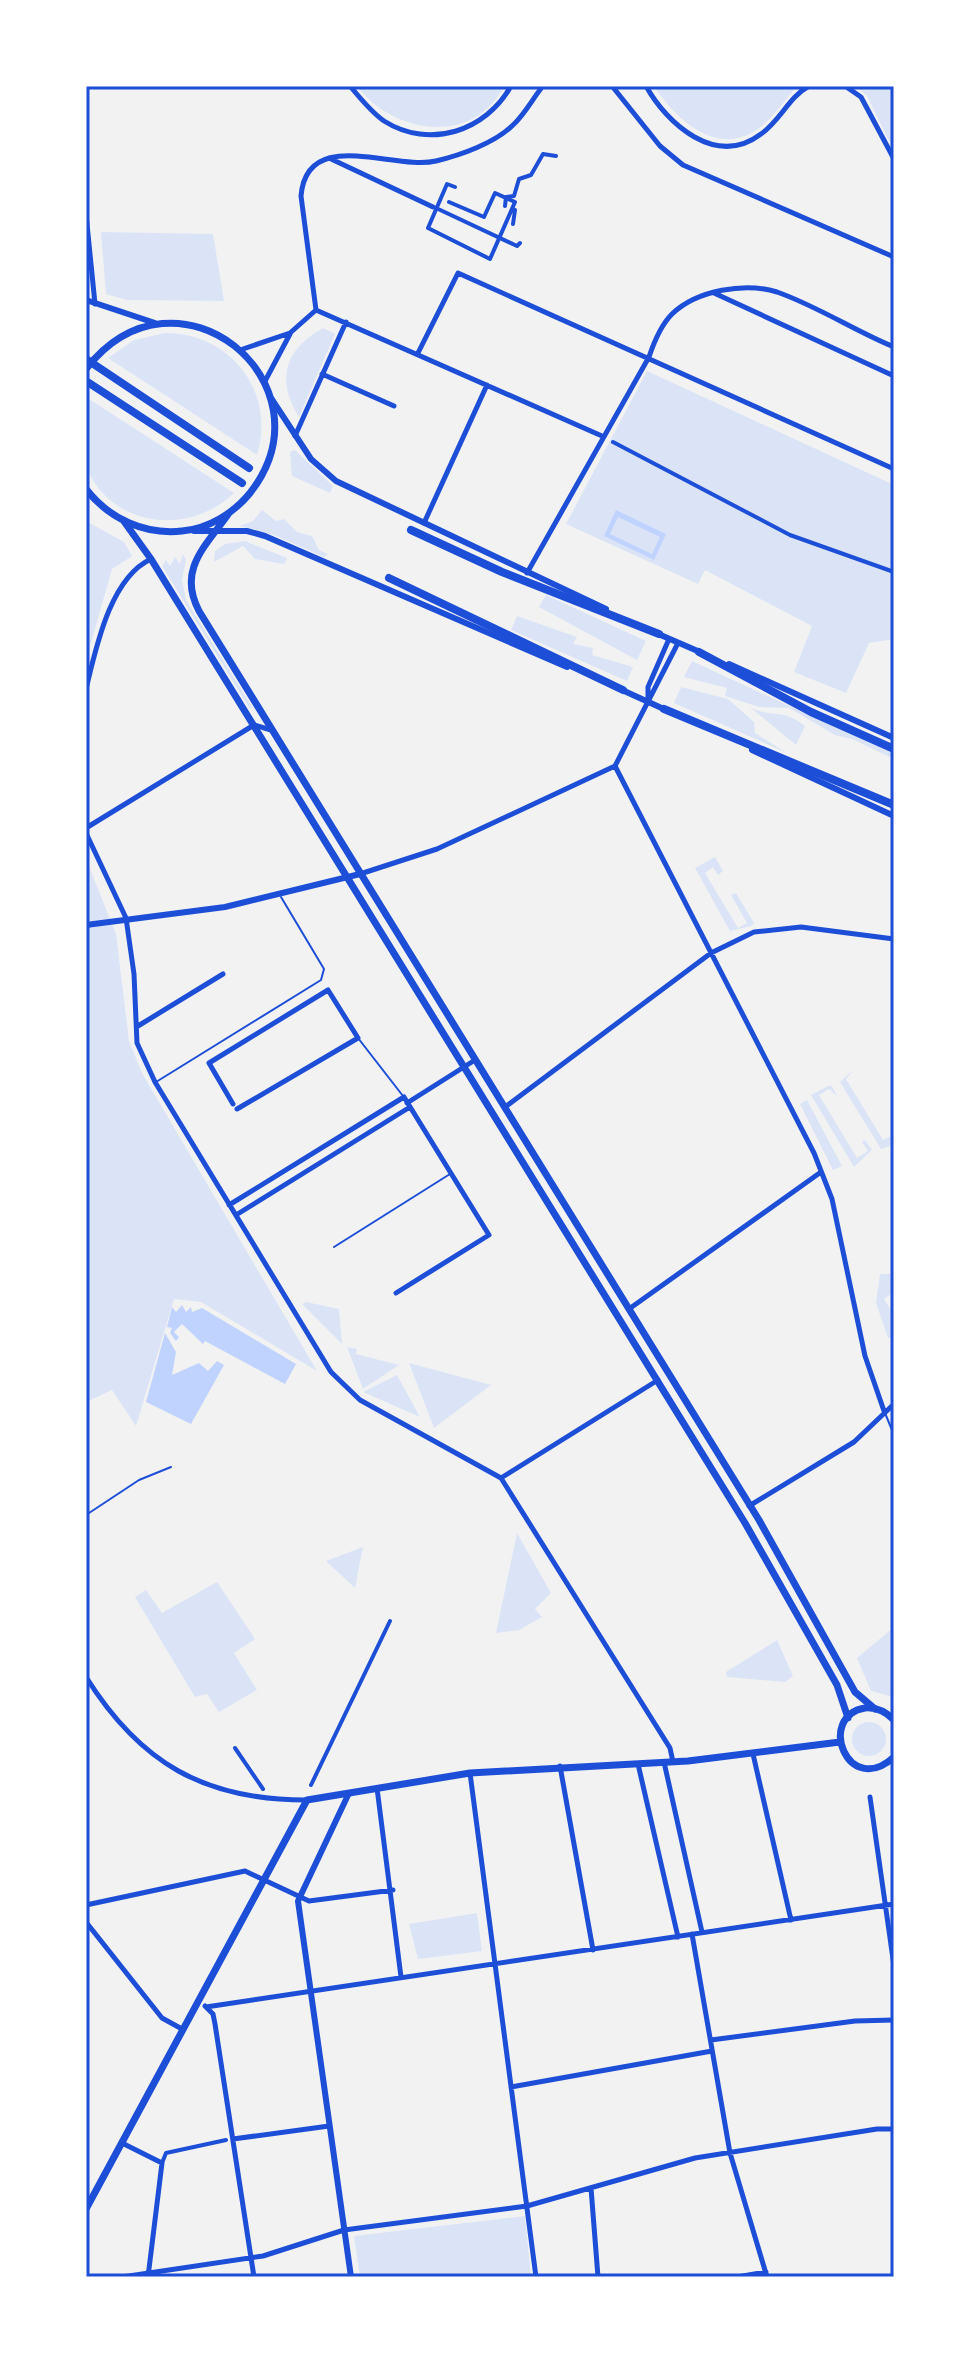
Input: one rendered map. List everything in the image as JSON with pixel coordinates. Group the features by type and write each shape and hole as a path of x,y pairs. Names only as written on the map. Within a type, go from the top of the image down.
{"highway":[{"path":"86,359 249,468"},
{"path":"86,381 242,483"},
{"path":"411,530 502,572 659,634"},
{"path":"389,578 623,690"},
{"path":"699,652 811,712 894,749"},
{"path":"664,709 894,805"}],"main road":[{"path":"86,369 122,337 155,323 198,326 220,335 240,350 264,383 273,420 269,456 255,486 229,513 191,567 193,599 669,1373 855,1692 894,1720"},
{"path":"86,489 123,520 151,559 254,725 739,1513 837,1685 848,1718"},
{"path":"123,520 153,530 188,530 229,513"},
{"path":"658,1380 669,1373"},
{"path":"739,1513 749,1506"},
{"path":"840,1742 848,1718 856,1711 875,1709"},
{"path":"86,2209 307,1800 470,1773 673,1762 840,1742"},
{"path":"840,1742 854,1764 868,1769 885,1764 894,1757"},
{"path":"885,1764 894,1769"}],"street":[{"path":"350,86 381,119 401,129 433,136 462,130 482,120 500,104 511,86"},
{"path":"316,310 301,196 308,173 329,157 344,155 433,162 471,149 513,126 543,86"},
{"path":"612,86 660,146 683,165 894,257"},
{"path":"646,86 677,127 698,140 724,145 749,141 761,134 809,86"},
{"path":"845,86 861,97 894,159"},
{"path":"506,197 514,196 519,179 531,175 543,154 556,156"},
{"path":"329,157 517,246 520,243"},
{"path":"449,202 484,217 495,193 515,202 490,259 428,228 447,184 455,187"},
{"path":"505,206 506,197"},
{"path":"512,209 515,210 513,224"},
{"path":"86,214 95,305"},
{"path":"418,353 458,273 894,469"},
{"path":"527,573 672,314 690,302 714,293 749,288 779,293 894,347"},
{"path":"714,293 894,376"},
{"path":"86,300 155,323"},
{"path":"316,310 602,436"},
{"path":"264,383 290,333 316,310"},
{"path":"295,436 346,322"},
{"path":"240,350 290,333"},
{"path":"322,374 394,406"},
{"path":"424,524 487,385"},
{"path":"269,395 311,459 336,481 669,639 894,738"},
{"path":"613,442 790,535 894,572"},
{"path":"188,530 247,531 265,536 623,690 894,816"},
{"path":"86,689 109,616 127,576 151,559"},
{"path":"648,702 650,682 669,639"},
{"path":"86,925 225,907 348,878 437,849 615,766 628,747 648,702 657,691 678,643"},
{"path":"272,731 254,725 86,830 126,918 137,1043 155,1082 339,1383 352,1395 394,1421 501,1478 670,1748 673,1762"},
{"path":"615,766 821,1172 843,1245 846,1277 865,1356 884,1411"},
{"path":"504,1107 711,953 754,932 774,927 801,927 894,939"},
{"path":"137,1026 223,974"},
{"path":"328,990 358,1038 235,1106 209,1063 328,990"},
{"path":"229,1205 475,1060"},
{"path":"396,1293 489,1235 407,1102"},
{"path":"236,1215 407,1102"},
{"path":"629,1309 821,1172"},
{"path":"501,1478 658,1380"},
{"path":"749,1506 854,1442 894,1404"},
{"path":"311,1785 390,1621"},
{"path":"86,1677 119,1724 172,1771 250,1797 307,1800"},
{"path":"235,1748 263,1789"},
{"path":"753,1754 791,1920"},
{"path":"664,1762 702,1932"},
{"path":"638,1763 678,1937"},
{"path":"560,1766 593,1950"},
{"path":"470,1773 536,2277"},
{"path":"377,1788 393,1890 401,1977"},
{"path":"349,1793 298,1896 351,2277"},
{"path":"870,1797 894,1966"},
{"path":"86,1905 238,1872 250,1872 314,1901 393,1890"},
{"path":"206,2007 894,1904"},
{"path":"86,1922 162,2018 182,2029"},
{"path":"692,1934 730,2153 766,2275 737,2277"},
{"path":"197,2001 213,2014 230,2140 254,2277"},
{"path":"711,2040 855,2021 894,2020"},
{"path":"511,2087 712,2051"},
{"path":"148,2275 162,2163 166,2153 329,2126"},
{"path":"122,2277 251,2258 344,2230 527,2206 695,2158 877,2129 894,2129"},
{"path":"121,2143 162,2163"},
{"path":"591,2188 598,2277"}],"lane":[{"path":"155,1082 319,983 324,969 280,895"},
{"path":"358,1038 407,1102"},
{"path":"334,1247 451,1173"},
{"path":"884,1411 894,1435"},
{"path":"86,1515 139,1480 171,1467"}],"shaded area":[{"path":"357,86 504,86 490,105 473,118 453,125 432,127 391,115 372,102"},
{"path":"654,86 797,86 763,125 747,135 732,139 716,138 687,123"},
{"path":"856,86 894,86 894,151 867,96"},
{"path":"101,232 213,234 224,301 127,300 106,294"},
{"path":"323,328 335,334 299,417 288,391 288,367 300,346"},
{"path":"165,333 210,343 243,370 254,389 260,409 261,432 257,455 108,358 134,340"},
{"path":"647,371 894,485 894,639 869,643 846,693 794,672 812,626 705,570 698,584 566,524"},
{"path":"86,397 234,493 197,515 176,520 155,520 135,515 116,505 100,490 85,464"},
{"path":"295,450 333,486 330,493 292,476 290,452"},
{"path":"262,510 276,521 284,519 297,532 312,536 319,550 328,554 324,557 274,535 240,526 253,521"},
{"path":"86,521 124,542 132,556 112,569 86,661"},
{"path":"245,541 287,558 284,564 255,559 243,546 214,562 215,551 225,544"},
{"path":"183,554 186,560 182,580 186,600 252,707 250,709 162,566 166,560 170,566 175,557 180,564"},
{"path":"546,595 646,641 637,660 539,607"},
{"path":"517,616 577,637 573,644 593,648 592,655 633,667 627,681 511,630"},
{"path":"692,661 894,754 894,759 852,739 835,735 789,708 759,707 725,696 727,688 684,677"},
{"path":"681,687 728,699 754,722 755,733 787,753 674,703"},
{"path":"751,708 790,717 805,726 796,745"},
{"path":"715,857 723,871 718,875 713,867 705,873 738,928 747,923 731,895 736,893 754,923 751,926 730,931 695,868"},
{"path":"86,859 116,934 129,1041 142,1073 317,1371 201,1302 174,1299 136,1426 112,1390 86,1402"},
{"path":"853,1070 846,1079 883,1140 893,1135 890,1146 881,1149 840,1082"},
{"path":"832,1086 837,1096 829,1089 819,1095 857,1158 868,1151 862,1142 865,1140 872,1150 854,1167 811,1095"},
{"path":"807,1100 842,1166 833,1170 800,1104"},
{"path":"880,1274 894,1274 891,1294 884,1299 894,1315 894,1338 888,1338 876,1303"},
{"path":"306,1302 339,1309 342,1344 302,1304"},
{"path":"347,1347 357,1349 356,1354 399,1365 363,1389"},
{"path":"409,1363 491,1385 434,1428"},
{"path":"397,1375 420,1417 363,1392"},
{"path":"517,1533 551,1593 535,1609 542,1617 519,1630 496,1633"},
{"path":"363,1547 355,1588 326,1561"},
{"path":"217,1582 255,1639 234,1653 257,1690 219,1712 207,1694 195,1697 135,1597 146,1590 162,1613"},
{"path":"894,1627 894,1697 871,1691 857,1658"},
{"path":"777,1640 793,1676 785,1682 727,1677 726,1672"},
{"path":"869,1722 881,1727 886,1739 881,1751 869,1756 857,1751 852,1739 857,1727"},
{"path":"477,1913 482,1951 418,1959 409,1924"},
{"path":"525,2216 531,2277 360,2277 354,2236"}],"water":[{"path":"616,510 666,534 654,560 604,536","holes":["618,517 660,537 652,554 610,534"]},
{"path":"182,1305 186,1312 191,1307 192,1312 202,1308 296,1364 285,1384 205,1341 203,1344 182,1324 174,1332 179,1337 176,1341 170,1333 172,1328 167,1327 172,1307 176,1312"},
{"path":"165,1333 176,1352 172,1375 199,1363 208,1371 217,1361 224,1365 191,1424 146,1402"}]}
